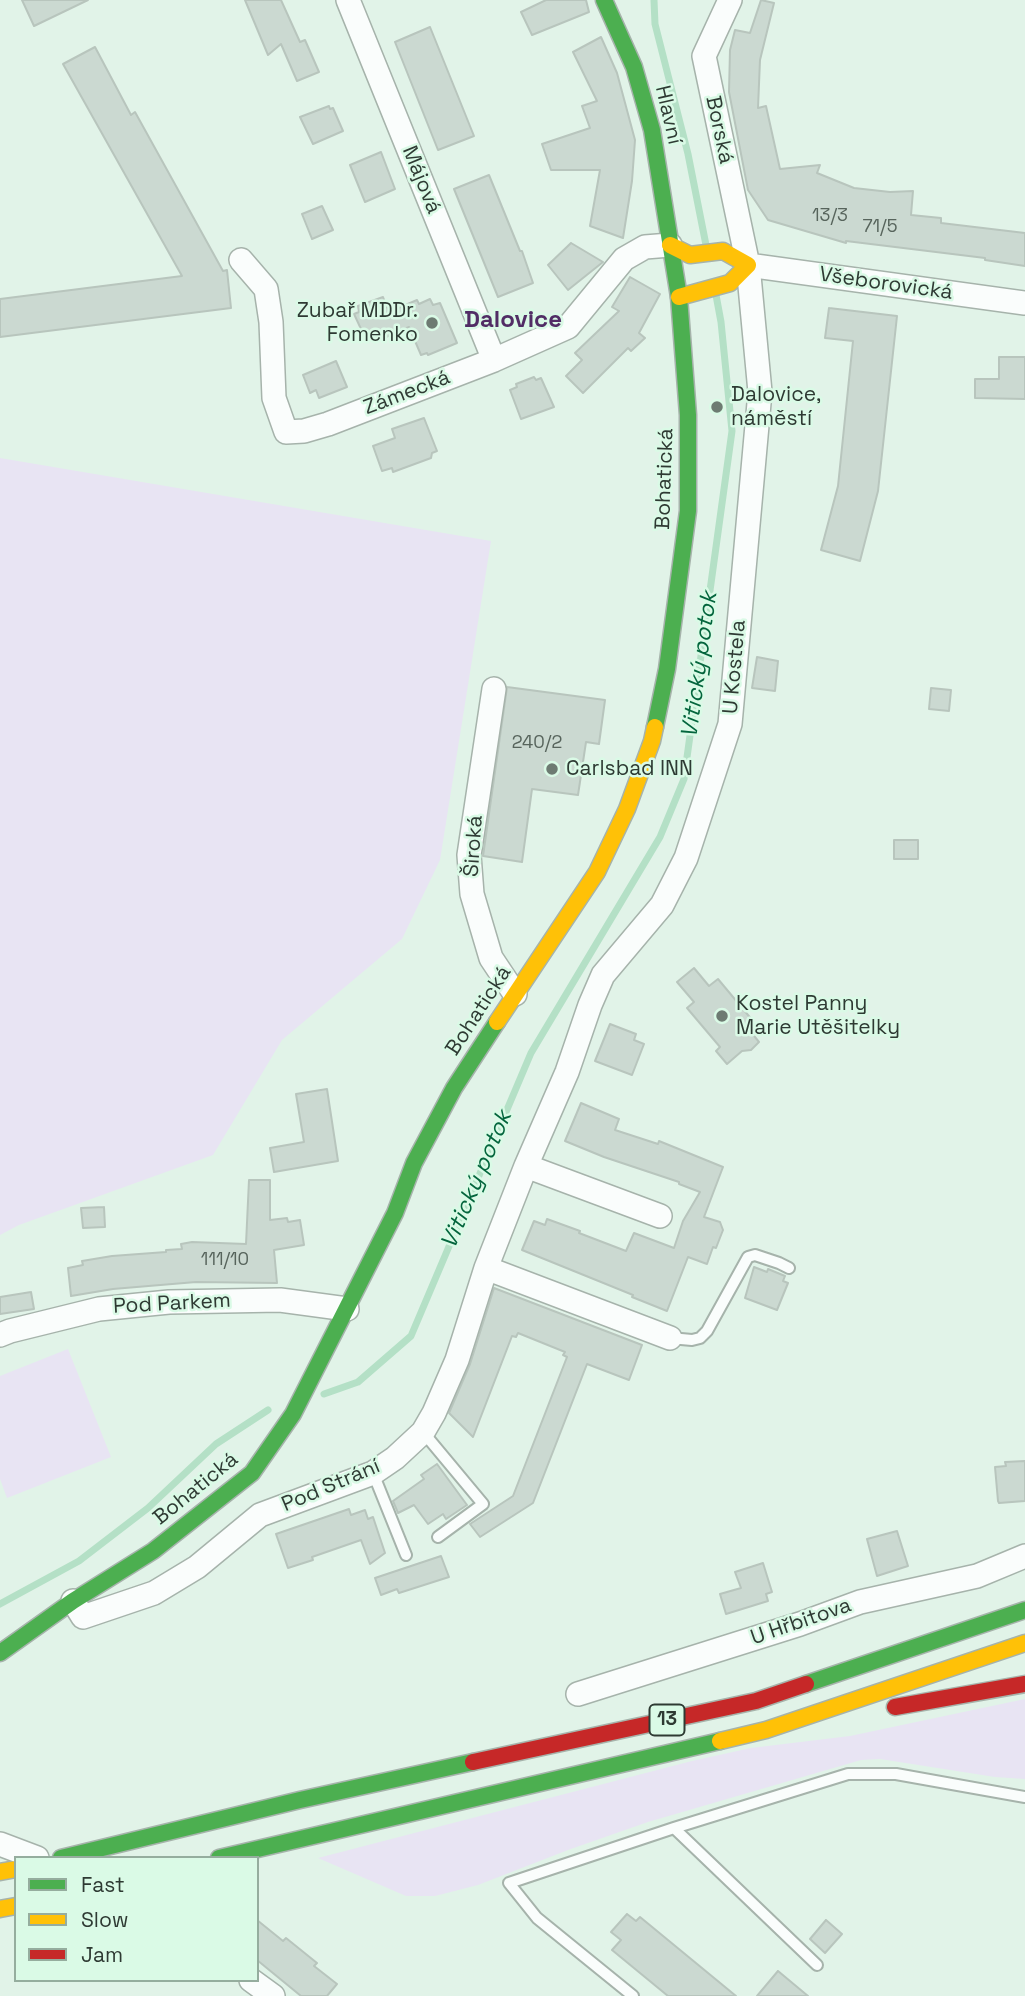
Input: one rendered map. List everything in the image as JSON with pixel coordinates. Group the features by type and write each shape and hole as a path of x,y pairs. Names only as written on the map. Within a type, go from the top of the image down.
{"main road":[{"name":"Hlavní","path":"604,0 634,67 680,250"},
{"path":"680,250 723,251 748,265 730,283 680,297"},
{"name":"Bohatická","path":"0,1653 78,1609 252,1473 293,1414 395,1213 414,1163 454,1088 597,872 627,809 652,741 667,669 688,511 688,415 680,297 680,250"},
{"name":"13","path":"69,1856 300,1800 756,1701 1025,1610"},
{"name":"13","path":"228,1856 766,1730 1025,1643"},
{"path":"766,1730 1025,1684"}],"street":[{"name":"Májová","path":"348,0 494,360"},
{"name":"Borská","path":"730,0 704,56 748,265"},
{"name":"Zámecká","path":"241,260 265,289 271,322 275,398 286,432 328,424 494,360 568,327 624,259 645,247 680,250"},
{"name":"Všeborovická","path":"748,265 1025,303"},
{"name":"U Kostela","path":"581,1031 603,975 662,905 686,858 730,724 760,392 748,265"},
{"name":"Široká","path":"494,689 469,855 472,894 491,958 515,994"},
{"name":"Pod Strání","path":"78,1609 154,1593 197,1567 260,1515 373,1473 395,1458 423,1432 457,1360 486,1268 526,1166 568,1072 581,1031"},
{"path":"526,1166 660,1216"},
{"path":"486,1268 670,1338"},
{"name":"Pod Parkem","path":"0,1335 99,1308 169,1302 280,1300 347,1309"},
{"name":"U Hřbitova","path":"578,1694 800,1624 860,1602 977,1576 1025,1556"},
{"path":"0,1844 32,1856"},
{"path":"254,1982 272,1996"}],"lane":[{"path":"670,1338 692,1340 707,1331 748,1257 755,1255 789,1268"},
{"path":"423,1432 484,1504 438,1537"},
{"path":"373,1473 406,1555"},
{"path":"633,1996 537,1918 509,1883 848,1774 896,1774 1025,1797"},
{"path":"674,1828 817,1965"}],"shaded area":[{"path":"0,458 491,541 440,860 402,939 282,1040 213,1155 19,1225 0,1235"},
{"path":"68,1349 111,1457 7,1498 0,1479 0,1376"},
{"path":"1025,1699 1025,1779 995,1777 880,1759 861,1760 648,1822 478,1885 435,1896 406,1896 318,1858 692,1761 751,1748 850,1736"}],"building":[{"path":"22,0 88,0 34,26"},
{"path":"245,0 281,0 300,42 305,40 319,72 297,81 281,44 268,55"},
{"path":"546,0 586,0 589,12 532,35 521,12"},
{"path":"761,0 774,3 760,60 758,108 766,106 780,169 820,165 817,173 854,188 890,192 913,191 911,215 941,218 941,223 1025,233 1025,266 985,258 846,243 768,220 748,190 729,92 730,50 735,30 750,33"},
{"path":"430,27 474,136 438,150 395,42"},
{"path":"601,37 617,73 635,140 623,238 590,226 600,170 551,170 542,144 590,128 582,106 597,101 573,52"},
{"path":"95,47 131,115 135,112 223,271 227,270 231,308 0,337 0,299 182,276 63,64"},
{"path":"329,106 330,109 333,108 343,131 313,144 300,117"},
{"path":"381,152 395,189 365,202 350,165"},
{"path":"489,175 533,283 498,297 454,189"},
{"path":"322,206 333,230 312,239 302,214"},
{"path":"571,243 603,262 568,290 548,265"},
{"path":"630,277 660,294 639,333 645,338 631,351 628,348 583,393 566,376 582,360 575,353 619,311 612,307"},
{"path":"383,297 389,312 417,300 419,304 430,299 433,305 440,303 457,343 428,355 421,355 409,327 377,341 374,334 369,336 366,329 361,329 354,314 359,312 358,306"},
{"path":"829,308 897,316 878,491 860,561 821,550 838,486 853,341 825,338"},
{"path":"999,357 1025,357 1025,399 975,398 975,379 999,379"},
{"path":"336,361 347,387 319,398 316,390 310,393 303,375"},
{"path":"534,377 536,380 541,378 554,407 521,419 510,390 517,387 516,384"},
{"path":"424,418 437,451 432,453 431,458 393,472 392,468 382,471 373,446 395,438 392,429"},
{"path":"757,657 778,661 775,691 752,688"},
{"path":"507,687 605,700 599,744 586,742 578,795 532,789 522,862 483,856"},
{"path":"931,688 951,690 949,711 929,709"},
{"path":"894,840 918,840 918,859 894,859"},
{"name":"Kostel Panny Marie Utěšitelky","path":"694,968 709,986 718,979 753,1021 746,1026 759,1042 751,1050 742,1051 727,1064 716,1051 720,1047 687,1008 694,1002 677,982"},
{"path":"610,1024 636,1034 634,1040 644,1044 632,1075 595,1061"},
{"path":"327,1089 338,1161 274,1172 270,1148 304,1142 296,1094"},
{"path":"581,1103 619,1119 615,1130 658,1144 659,1141 723,1167 704,1217 720,1222 723,1230 716,1248 713,1247 707,1264 688,1257 667,1311 522,1250 534,1221 545,1225 547,1219 626,1251 634,1233 674,1248 683,1221 700,1192 565,1141"},
{"path":"249,1180 270,1180 270,1220 300,1220 304,1245 274,1250 277,1283 196,1282 113,1289 71,1296 68,1268 83,1265 82,1261 166,1252 182,1249 181,1244 192,1242 246,1244"},
{"path":"104,1207 105,1227 83,1228 81,1208"},
{"path":"754,1267 785,1276 783,1281 788,1283 777,1310 745,1298"},
{"path":"494,1288 642,1345 629,1380 587,1364 533,1503 480,1537 470,1524 513,1496 567,1357 563,1355 565,1352 518,1333 516,1337 512,1336 473,1437 449,1413 470,1364"},
{"path":"31,1292 34,1309 0,1314 0,1297"},
{"path":"1025,1461 1025,1501 999,1503 995,1467 1006,1466 1005,1462"},
{"path":"437,1464 467,1505 446,1519 443,1514 428,1524 414,1505 398,1513 393,1501 424,1479 421,1475"},
{"path":"349,1509 351,1515 365,1510 368,1519 373,1517 385,1553 370,1564 361,1540 288,1568 276,1534"},
{"path":"897,1531 908,1566 877,1576 867,1539"},
{"path":"441,1556 449,1577 399,1593 397,1589 381,1595 375,1578"},
{"path":"763,1563 772,1592 766,1594 768,1601 726,1614 720,1594 741,1588 735,1572"},
{"path":"627,1914 636,1921 640,1917 736,1996 668,1996 612,1950 621,1940 611,1932"},
{"path":"826,1920 842,1934 825,1953 810,1939"},
{"path":"259,1922 283,1941 286,1938 317,1963 314,1966 337,1984 327,1996 301,1996 259,1962"},
{"path":"778,1971 808,1996 757,1996"}],"waterway":[{"name":"Vitický potok","path":"654,0 655,24 688,154 706,245"},
{"name":"Vitický potok","path":"324,1394 358,1382 411,1336 531,1053 660,837 684,779 732,431 716,295"},
{"name":"Vitický potok","path":"0,1604 79,1561 148,1508 216,1444 268,1410"}],"traffic: fast":[{"path":"604,0 634,67 652,130 679,297 688,415 688,511 667,669 655,727"},
{"path":"0,1653 73,1601 153,1551 252,1473 293,1414 395,1213 414,1163 454,1088 497,1022"},
{"path":"806,1684 1025,1610"},
{"path":"228,1856 720,1741"},
{"path":"69,1856 300,1800 473,1762"}],"traffic: slow":[{"path":"670,245 690,255 723,251 748,265 730,283 679,297"},
{"path":"497,1022 597,872 627,809 655,727"},
{"path":"720,1741 766,1730 1025,1643"},
{"path":"0,1872 14,1869"},
{"path":"0,1909 14,1906"}],"traffic: jam":[{"path":"473,1762 756,1701 806,1684"},
{"path":"895,1707 1025,1684"}],"place":[{"name":"Zubař MDDr. Fomenko","path":"432,323"},
{"name":"Dalovice, náměstí","path":"717,407"},
{"name":"Carlsbad INN","path":"552,769"},
{"name":"Kostel Panny Marie Utěšitelky","path":"722,1016"}],"district":[{"name":"Dalovice","path":"513,320"}]}
